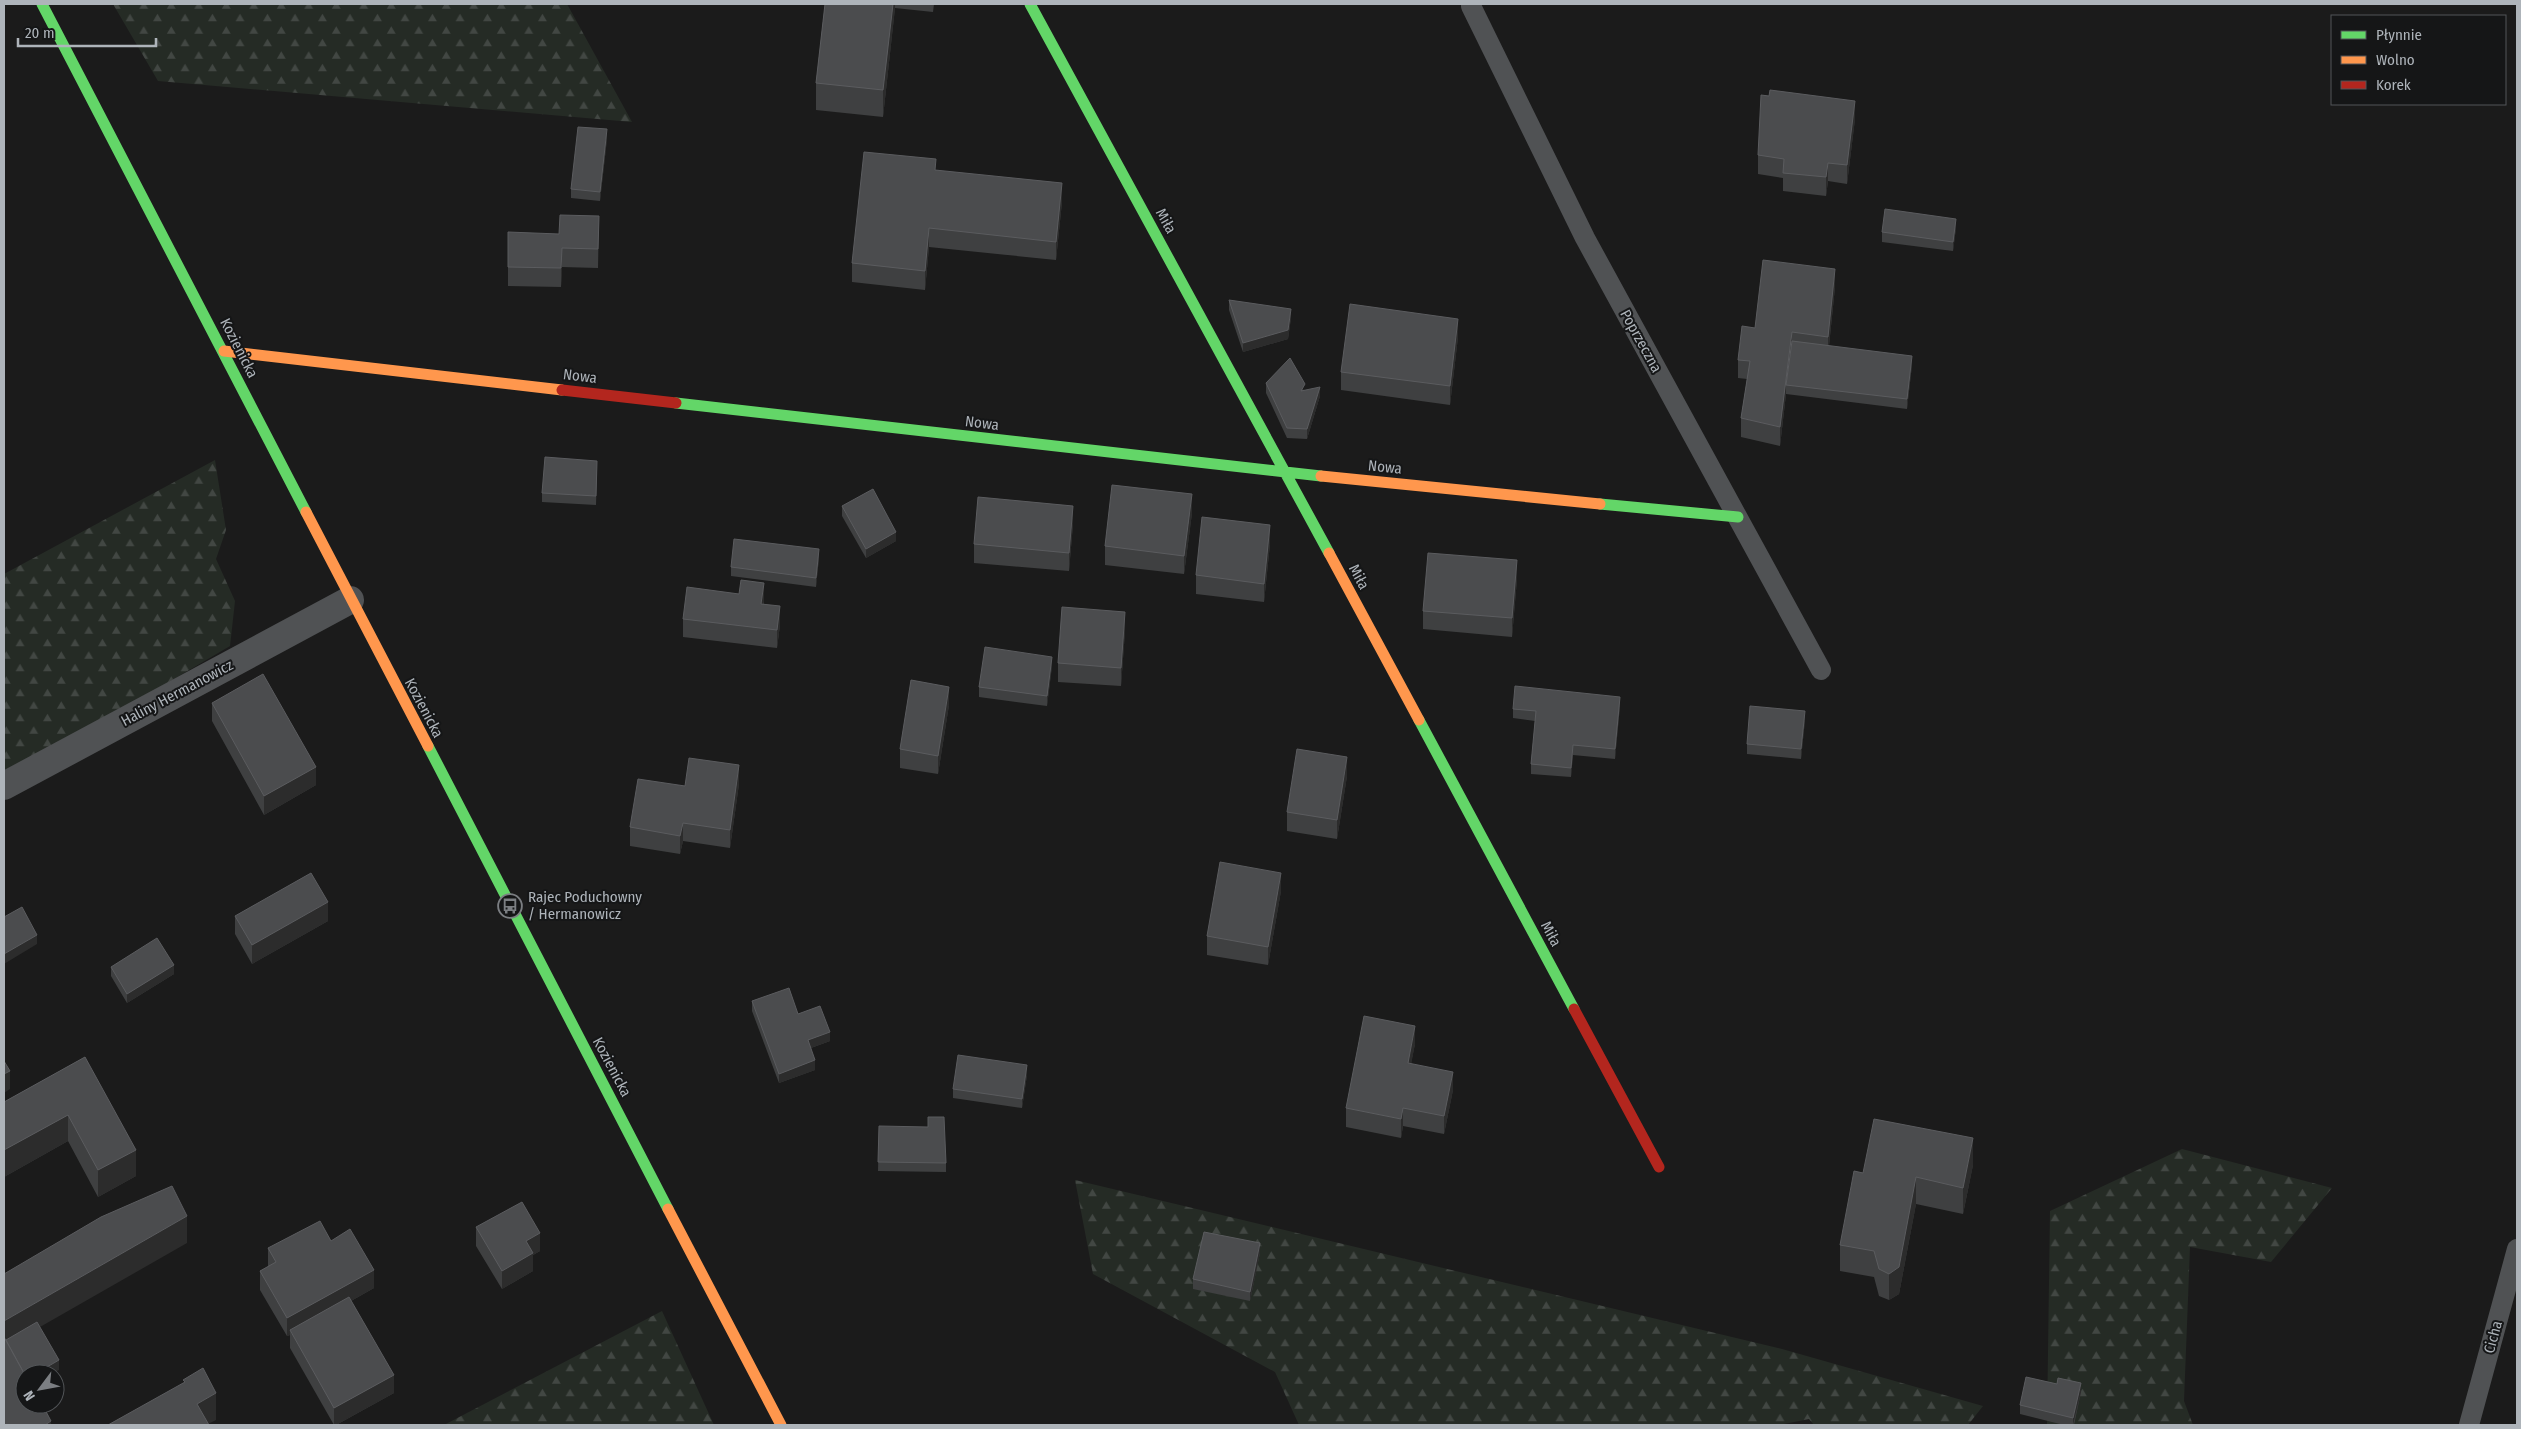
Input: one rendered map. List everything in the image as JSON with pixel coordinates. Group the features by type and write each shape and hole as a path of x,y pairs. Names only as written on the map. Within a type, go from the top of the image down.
{"street":[{"name":"Kozienicka","path":"42,4 224,350 350,600 652,1174 781,1425"},
{"name":"Miła","path":"1030,4 1286,473 1659,1167"},
{"name":"Nowa","path":"224,350 1286,473 1738,517"},
{"name":"Haliny Hermanowicz","path":"4,786 350,600"}],"lane":[{"name":"Poprzeczna","path":"1471,6 1585,238 1821,670"},
{"name":"Cicha","path":"2469,1425 2517,1250"}],"green space":[{"path":"113,4 567,4 632,122 158,81"},
{"path":"215,460 226,530 216,559 235,601 230,646 4,779 4,574"},
{"path":"2182,1149 2332,1188 2271,1262 2190,1247 2184,1401 2193,1425 2047,1425 2050,1211"},
{"path":"1075,1180 1782,1349 1983,1406 1968,1425 1814,1425 1809,1419 1779,1425 1299,1425 1275,1372 1093,1274"},
{"path":"662,1311 714,1425 444,1425"}],"building":[{"path":"825,4 893,4 883,90 816,83"},
{"path":"1770,90 1855,101 1847,165 1828,163 1826,177 1783,173 1784,159 1758,155 1761,95 1769,96"},
{"path":"578,127 607,129 600,192 571,189"},
{"path":"864,152 936,159 935,170 1062,183 1056,242 929,228 925,271 852,263"},
{"path":"1885,209 1956,219 1953,242 1882,232"},
{"path":"560,215 599,216 598,249 562,248 561,268 508,267 508,232 559,234"},
{"path":"1763,260 1835,269 1828,337 1792,332 1780,427 1741,418 1750,361 1738,360 1742,326 1755,328"},
{"path":"1229,300 1291,309 1288,330 1243,343"},
{"path":"1350,304 1458,319 1450,386 1341,372"},
{"path":"1792,341 1912,356 1907,399 1786,385"},
{"path":"1290,358 1305,384 1301,391 1320,387 1307,429 1287,428 1266,383"},
{"path":"545,457 597,461 596,496 542,493"},
{"path":"1112,485 1192,494 1184,556 1105,546"},
{"path":"873,489 896,532 866,549 842,506"},
{"path":"978,497 1073,506 1069,553 974,544"},
{"path":"1202,517 1270,525 1264,584 1196,575"},
{"path":"734,539 819,549 816,578 731,567"},
{"path":"1428,553 1517,560 1512,618 1423,611"},
{"path":"741,580 764,583 761,604 780,606 777,630 683,619 687,587 739,594"},
{"path":"1062,607 1125,612 1121,668 1058,663"},
{"path":"985,647 1052,657 1047,696 979,687"},
{"path":"263,674 316,767 264,796 212,703"},
{"path":"911,680 949,687 938,756 900,749"},
{"path":"1515,686 1620,697 1615,749 1573,745 1571,768 1531,764 1536,711 1513,709"},
{"path":"1750,706 1805,711 1801,749 1747,744"},
{"path":"1297,749 1347,757 1337,820 1287,812"},
{"path":"689,758 739,765 730,830 683,823 680,836 630,827 638,779 685,786"},
{"path":"1220,862 1281,873 1268,947 1207,936"},
{"path":"311,873 328,902 252,945 235,916"},
{"path":"22,907 37,935 4,954 4,917"},
{"path":"157,938 174,965 127,994 111,967"},
{"path":"789,988 798,1014 820,1006 830,1032 808,1040 815,1060 779,1074 752,1001"},
{"path":"1364,1016 1415,1026 1408,1063 1453,1072 1444,1116 1403,1108 1401,1119 1346,1108"},
{"path":"958,1055 1027,1065 1022,1099 953,1089"},
{"path":"85,1057 136,1150 98,1170 68,1115 4,1150 4,1102"},
{"path":"4,1061 10,1071 4,1074"},
{"path":"928,1117 944,1117 946,1163 878,1162 879,1126 928,1127"},
{"path":"1874,1119 1973,1138 1963,1188 1916,1177 1899,1267 1889,1274 1879,1269 1874,1251 1840,1245 1854,1171 1863,1173"},
{"path":"172,1186 187,1216 4,1321 4,1274 101,1217"},
{"path":"522,1202 540,1233 526,1241 533,1253 502,1271 476,1227"},
{"path":"320,1221 331,1241 350,1229 374,1270 287,1318 260,1271 276,1262 268,1248"},
{"path":"1204,1232 1260,1243 1250,1292 1193,1279"},
{"path":"349,1297 394,1375 334,1408 290,1330"},
{"path":"37,1322 59,1360 52,1364 19,1364 6,1340"},
{"path":"4,1337 19,1364 15,1364 15,1414 47,1414 51,1421 45,1425 4,1425"},
{"path":"203,1368 216,1393 197,1404 209,1425 108,1425 185,1382 183,1380"},
{"path":"2026,1377 2057,1384 2058,1378 2081,1383 2073,1418 2020,1405"}],"traffic: fast":[{"path":"42,4 306,512"},
{"path":"1030,4 1329,553"},
{"path":"676,403 1321,476"},
{"path":"1600,504 1738,517"},
{"path":"1419,720 1574,1009"},
{"path":"428,746 668,1209"}],"traffic: slow":[{"path":"224,351 562,390"},
{"path":"1321,476 1600,504"},
{"path":"306,512 428,746"},
{"path":"1329,553 1419,720"},
{"path":"668,1209 781,1425"}],"traffic: jam":[{"path":"562,390 676,403"},
{"path":"1574,1009 1659,1167"}],"place":[{"name":"Rajec Poduchowny / Hermanowicz","path":"510,906"}]}
